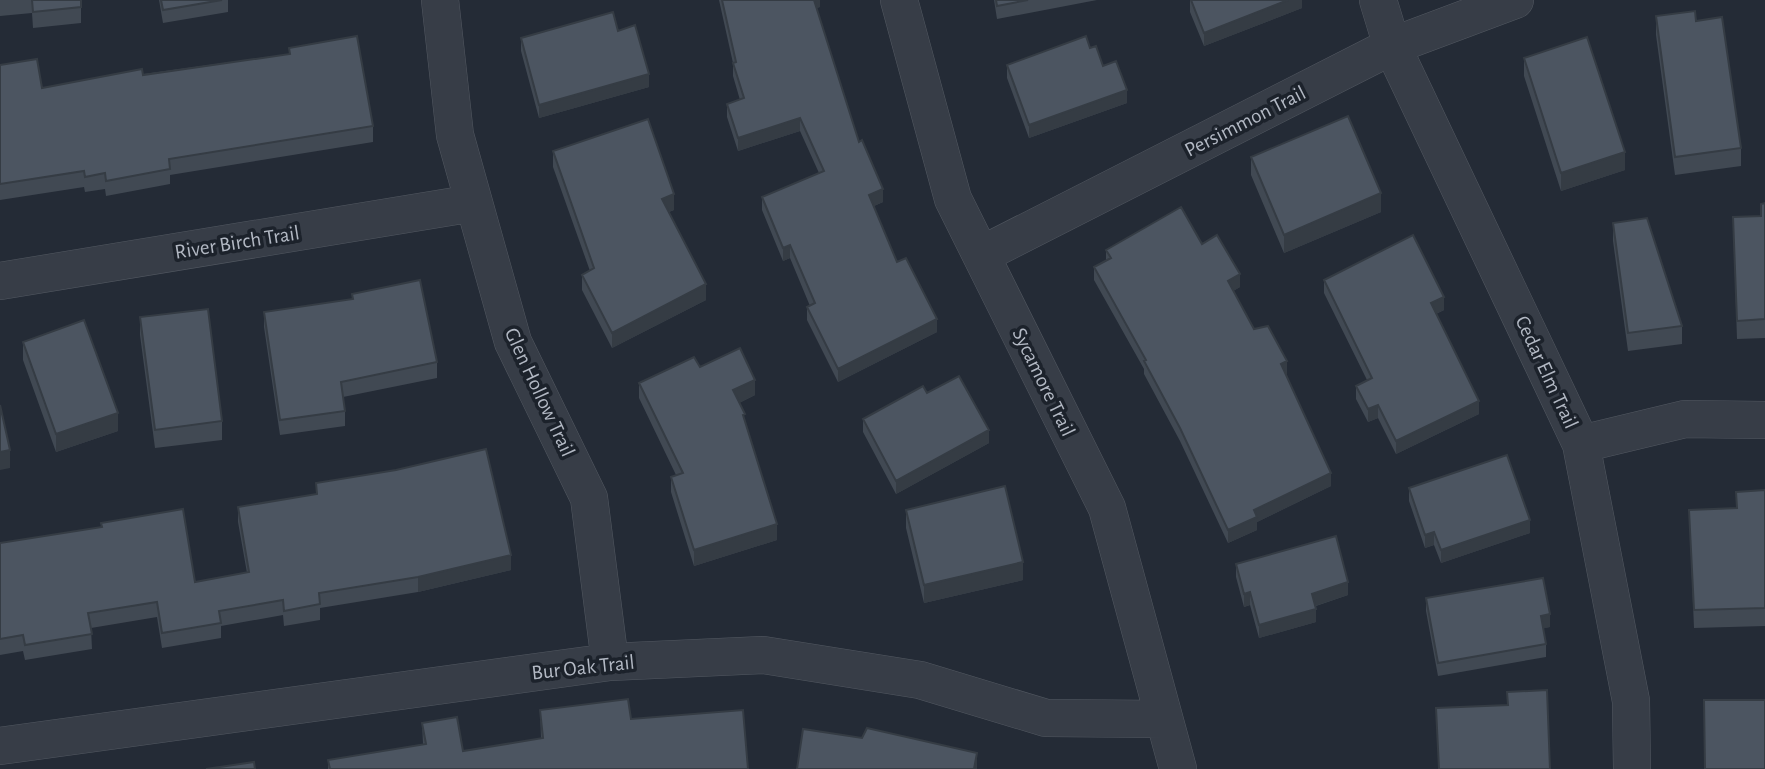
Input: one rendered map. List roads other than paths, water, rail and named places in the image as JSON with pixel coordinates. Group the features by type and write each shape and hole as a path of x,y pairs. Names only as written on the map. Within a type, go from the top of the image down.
{"street":[{"name":"Glen Hollow Trail","path":"440,0 455,135 513,341 589,498 610,662"},
{"name":"Sycamore Trail","path":"899,0 953,199 1107,508 1178,769"},
{"name":"Cedar Elm Trail","path":"1378,0 1392,46 1581,444 1631,701 1633,769"},
{"name":"Persimmon Trail","path":"981,255 1392,46 1515,0"},
{"name":"River Birch Trail","path":"0,281 474,203"},
{"path":"1581,444 1685,419 1765,420"},
{"name":"Bur Oak Trail","path":"0,746 610,662 763,655 920,680 1046,718 1164,719"}]}
